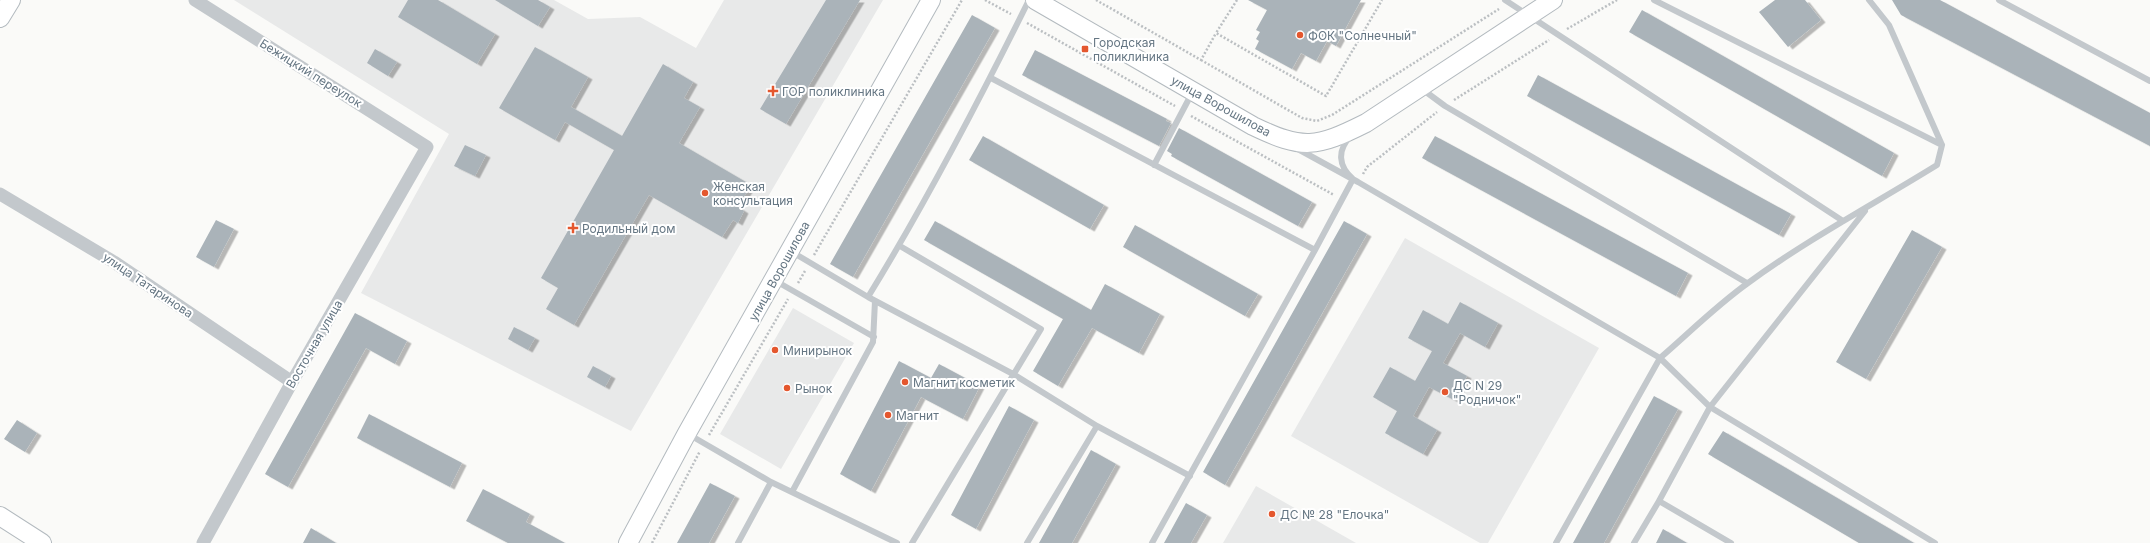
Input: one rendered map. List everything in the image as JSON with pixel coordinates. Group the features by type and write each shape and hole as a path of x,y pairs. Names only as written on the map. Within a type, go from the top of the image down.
{"main road":[{"path":"0,18 11,0"},
{"name":"улица Ворошилова","path":"628,543 687,433 931,0"},
{"name":"улица Ворошилова","path":"1035,0 1252,126 1278,138 1295,143 1313,143 1344,134 1366,123 1528,15 1553,0"},
{"path":"0,516 42,543"}],"street":[{"name":"Бежицкий переулок","path":"195,0 427,147"},
{"name":"Восточная улица","path":"203,543 292,382 427,147"},
{"name":"улица Татаринова","path":"0,194 114,262 292,382"}],"lane":[{"path":"868,297 900,246 991,78 1029,0"},
{"path":"1654,0 1942,146"},
{"path":"1556,543 1660,358 1747,283 1843,221 1866,209 1937,165 1942,146 1889,26 1869,0"},
{"path":"1999,0 2150,81"},
{"path":"1507,1 1843,221"},
{"path":"991,78 1315,250"},
{"path":"1420,88 1444,106 1747,283"},
{"path":"1154,165 1193,91"},
{"path":"1356,180 1345,172 1340,163 1342,151 1346,141 1366,123"},
{"path":"1278,138 1356,180 1660,358 1710,407 1935,543"},
{"path":"1152,543 1315,250 1341,199 1356,180"},
{"path":"1634,543 1659,501 1710,407 1866,209"},
{"path":"900,246 1041,329 912,543"},
{"path":"790,251 875,301 1013,374 1097,426 1190,476"},
{"path":"774,279 874,337"},
{"path":"792,492 873,342 875,301"},
{"path":"1027,543 1097,426"},
{"path":"687,433 770,482 897,543"},
{"path":"738,543 770,482"},
{"path":"1659,501 1731,543"}],"path":[{"path":"985,0 1341,199"},
{"path":"1096,0 1302,118 1317,121 1332,115 1507,1"},
{"path":"1201,60 1237,0"},
{"path":"1216,33 1326,96 1382,0"},
{"path":"1356,180 1367,167 1444,106 1557,35 1617,0"}],"shaded area":[{"name":"Родильный дом","path":"234,0 554,0 588,19 640,17 696,48 724,0 883,0 631,431 361,293 449,134"},
{"name":"ДС N 29 \"Родничок\"","path":"1405,238 1599,348 1488,543 1480,543 1291,436"},
{"name":"Рынок","path":"793,308 854,343 781,469 720,434"},
{"name":"ДС № 28 \"Елочка\"","path":"1256,486 1356,543 1223,543"}],"building":[{"path":"408,0 438,0 495,34 477,64 398,17"},
{"path":"495,0 538,0 550,7 538,26"},
{"path":"826,0 860,0 786,124 760,109"},
{"name":"ФОК \"Солнечный\"","path":"1248,0 1361,0 1336,46 1327,41 1316,61 1301,53 1292,69 1255,49 1259,41 1256,39 1260,32 1256,30 1267,10"},
{"path":"1775,0 1805,0 1821,20 1788,47 1759,12"},
{"path":"1892,0 1940,0 2150,113 2150,146 1901,15"},
{"path":"1642,10 1894,153 1882,176 1629,32"},
{"path":"972,15 995,28 853,277 830,264"},
{"path":"535,47 588,77 571,107 622,136 663,64 693,82 684,98 700,107 679,143 751,185 738,207 744,211 738,223 733,220 722,237 649,195 574,325 546,309 558,288 541,278 614,150 565,122 555,140 499,108"},
{"path":"375,49 397,62 388,76 367,63"},
{"path":"1035,50 1167,119 1166,121 1171,123 1159,146 1022,75"},
{"path":"1538,75 1791,214 1779,235 1527,96"},
{"path":"1179,128 1312,202 1298,226 1171,156 1172,154 1167,151"},
{"path":"983,136 1104,205 1090,229 969,160"},
{"path":"1435,136 1688,273 1676,296 1422,158"},
{"path":"465,145 486,155 475,176 454,166"},
{"path":"216,220 234,229 214,267 196,257"},
{"path":"935,221 1091,310 1105,284 1160,314 1139,353 1092,328 1058,386 1033,371 1063,319 924,240"},
{"path":"1344,221 1367,234 1225,485 1203,472"},
{"path":"1135,225 1258,294 1245,316 1123,247"},
{"path":"1912,230 1942,247 1866,379 1836,362"},
{"path":"1460,302 1498,323 1485,347 1460,333 1443,363 1467,376 1454,400 1429,387 1413,416 1437,430 1423,454 1385,433 1397,411 1373,397 1390,367 1415,381 1432,351 1408,338 1423,310 1448,324"},
{"path":"355,313 407,341 395,364 366,348 288,487 265,474"},
{"path":"514,327 535,338 528,350 508,339"},
{"path":"899,361 931,378 939,364 980,386 963,419 921,397 871,491 840,474"},
{"path":"593,366 611,376 605,387 587,377"},
{"path":"1654,396 1678,409 1604,543 1573,543"},
{"path":"1009,406 1034,420 976,529 951,515"},
{"path":"369,414 462,463 450,487 357,438"},
{"path":"17,420 37,433 25,452 4,439"},
{"path":"1723,431 1914,543 1859,543 1708,454"},
{"path":"1091,450 1116,464 1072,543 1039,543"},
{"path":"710,483 735,496 709,543 677,543"},
{"path":"483,489 530,514 526,522 565,543 508,543 466,521"},
{"path":"1186,503 1207,515 1191,543 1164,543"},
{"path":"311,528 336,543 303,543"},
{"path":"1663,529 1687,543 1656,543"}],"place":[{"name":"ФОК \"Солнечный\"","path":"1300,35"},
{"name":"Городская поликлиника","path":"1085,49"},
{"name":"ГОР поликлиника","path":"773,91"},
{"name":"Женская консультация","path":"705,193"},
{"name":"Родильный дом","path":"573,228"},
{"name":"Минирынок","path":"775,350"},
{"name":"Магнит косметик","path":"905,382"},
{"name":"Рынок","path":"787,388"},
{"name":"ДС N 29 \"Родничок\"","path":"1445,392"},
{"name":"Магнит","path":"888,415"},
{"name":"ДС № 28 \"Елочка\"","path":"1272,514"}]}
